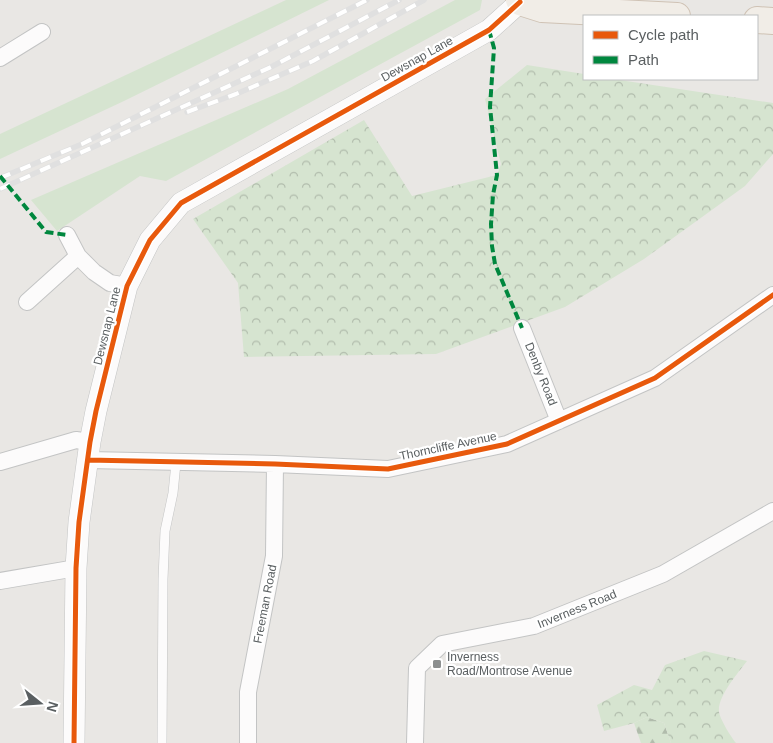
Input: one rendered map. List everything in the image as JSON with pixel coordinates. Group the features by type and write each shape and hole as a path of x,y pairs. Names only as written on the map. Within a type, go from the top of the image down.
{"main road":[{"path":"519,1 542,9 658,15"},
{"path":"758,20 773,21"}],"street":[{"name":"Dewsnap Lane","path":"74,743 76,568 89,451 96,411 127,286 150,240 181,203 489,30 519,1"},
{"path":"0,58 42,32"},
{"path":"67,235 78,256 94,272 110,283 127,286"},
{"path":"27,302 78,256"},
{"name":"Thorncliffe Avenue","path":"0,462 76,440 89,451 176,463 275,464 388,469 507,444 655,378 773,295"},
{"name":"Denby Road","path":"522,328 559,420"},
{"name":"Freeman Road","path":"248,743 248,692 274,556 275,464"},
{"name":"Inverness Road","path":"415,743 417,668 442,644 534,626 663,574 773,511"},
{"path":"0,581 76,568"}],"lane":[{"path":"162,743 163,579 166,531 176,463"}],"green space":[{"path":"286,0 329,0 124,101 0,159 0,134"},
{"path":"455,0 482,0 480,10 166,181 140,176 57,231 31,200 288,89"},
{"path":"527,65 583,74 583,80 620,80 773,103 773,154 745,186 644,259 565,307 436,354 244,357 238,283 193,219 364,120 412,196 497,175 501,164 485,99"},
{"path":"704,651 747,661 729,685 719,706 721,719 736,743 671,743 664,723 647,717 634,723 604,731 597,705 634,685 652,690 665,665"},
{"path":"647,717 664,723 671,743 641,743 634,723"}],"railway":[{"path":"0,178 82,144 367,0"},
{"path":"0,189 271,67 399,0"},
{"path":"187,112 236,94 313,61 424,0"}],"marked path":[{"path":"489,30 494,48 490,107 497,175 493,195 492,246 495,264 522,328"},
{"path":"0,176 46,232 67,235"}],"cycle path":[{"path":"74,743 76,568 79,522 90,442 127,286 150,240 181,203 489,30 520,2"},
{"path":"88,460 275,464 388,469 507,444 655,378 773,295"}],"place":[{"name":"Inverness Road/Montrose Avenue","path":"437,664"}]}
